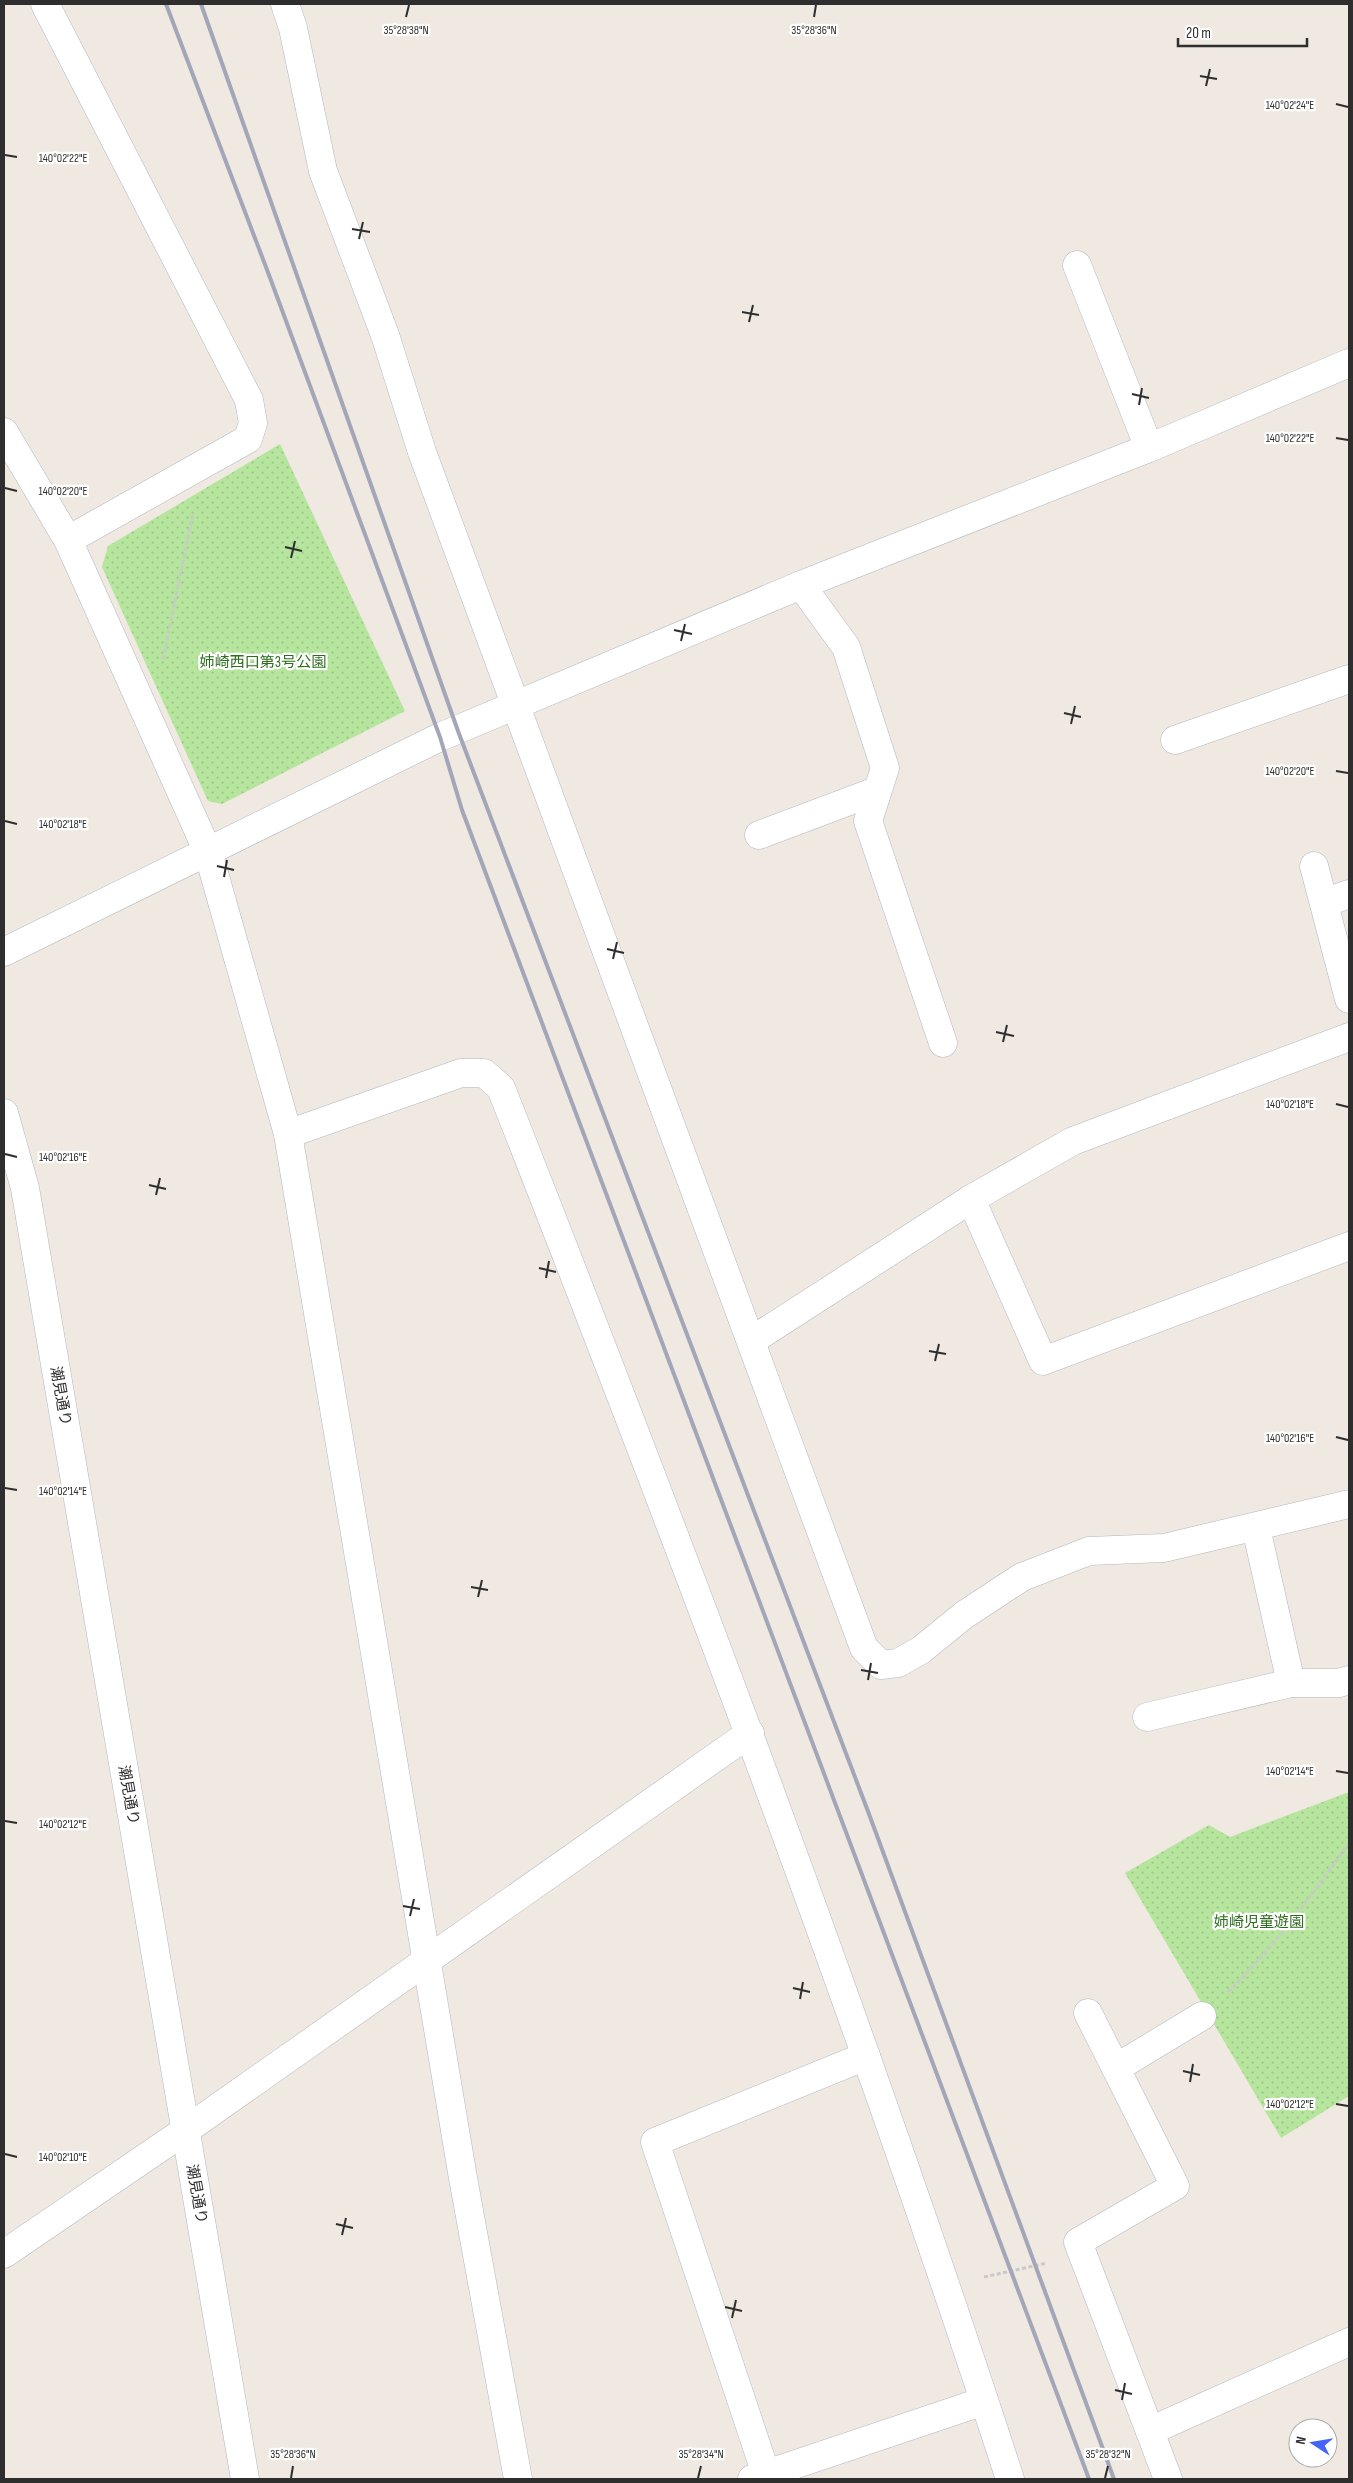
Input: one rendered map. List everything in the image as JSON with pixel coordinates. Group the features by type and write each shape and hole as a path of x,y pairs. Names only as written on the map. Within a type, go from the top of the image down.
{"street":[{"path":"45,4 249,400 254,423 248,439 68,540"},
{"path":"285,4 294,28 323,171 385,335 422,452 864,1648 881,1665 898,1662 921,1650 964,1615 1022,1577 1089,1551 1164,1548 1256,1528 1349,1504"},
{"path":"1077,266 1149,448"},
{"path":"4,952 427,744 515,705 801,585 1149,448 1349,364"},
{"path":"4,432 68,540 208,852 288,1134 465,2188 518,2479"},
{"path":"801,585 846,647 885,768 876,791 868,821 943,1043"},
{"path":"1175,740 1349,679"},
{"path":"759,835 876,791"},
{"path":"1314,866 1349,998"},
{"path":"1324,903 1349,894"},
{"path":"751,1341 971,1199 1073,1141 1349,1037"},
{"path":"288,1134 461,1073 484,1073 502,1088 750,1732 866,2056 1010,2479"},
{"name":"潮見通り","path":"4,1113 25,1188 245,2479"},
{"path":"971,1199 1042,1361 1349,1246"},
{"path":"1256,1528 1291,1682"},
{"path":"1147,1717 1291,1682 1339,1683 1349,1680"},
{"path":"4,2254 186,2130 750,1732"},
{"path":"1088,2013 1175,2186 1078,2242 1168,2479"},
{"path":"1116,2068 1202,2016"},
{"path":"866,2056 655,2142 759,2477 984,2401"},
{"path":"1150,2430 1349,2342"}],"path":[{"path":"163,660 194,505"},
{"path":"1202,2016 1248,1973 1326,1875 1349,1842"},
{"path":"984,2276 1035,2265"}],"green space":[{"name":"姉崎西口第3号公園","path":"280,444 405,711 222,804 208,801 102,567 108,546"},
{"name":"姉崎児童遊園","path":"1349,1792 1349,2096 1281,2138 1125,1873 1209,1825 1230,1837"}],"railway":[{"path":"166,4 269,275 440,737 462,810 1089,2479"},
{"path":"201,4 458,731 869,1814 1114,2479"}]}
